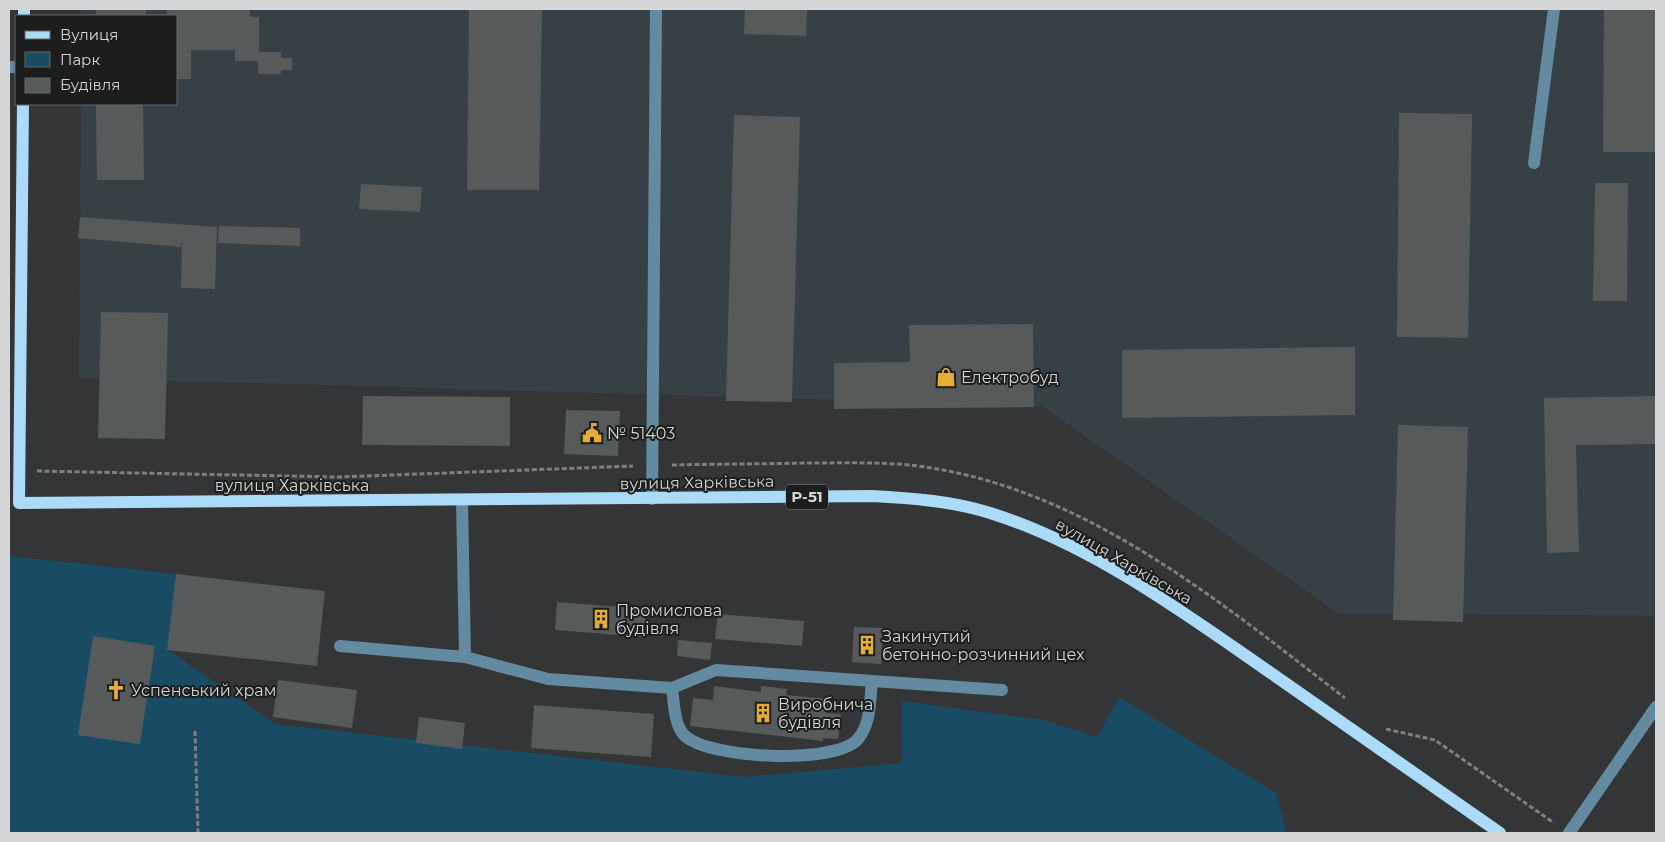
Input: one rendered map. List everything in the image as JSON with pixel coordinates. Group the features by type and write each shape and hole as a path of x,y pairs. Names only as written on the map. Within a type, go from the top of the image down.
{"main road":[{"name":"Р-51","path":"14,503 20,472 23,105"},
{"name":"вулиця Харківська","path":"14,503 862,496 915,498 989,513 1019,523 1058,540 1110,568 1207,628 1500,833"}],"street":[{"path":"652,499 656,9"},
{"path":"1534,163 1554,9"},
{"path":"462,500 464,657"},
{"path":"340,646 464,657 548,679 672,688 716,670 1002,690"},
{"path":"672,688 678,725 684,735 697,744 723,751 795,757 829,754 851,746 860,738 866,725 872,681"},
{"path":"1565,831 1656,707"}],"path":[{"path":"20,472 339,477 653,465 865,463 910,465 964,474 1014,488 1064,508 1130,543 1236,615 1346,699"},
{"path":"1383,728 1436,740 1565,831"},
{"path":"195,731 198,833"}],"shaded area":[{"path":"81,9 1656,9 1656,616 1338,613 1042,406 79,378 81,105 178,105 178,15 81,15"}],"green space":[{"path":"9,556 176,574 168,650 275,724 744,777 901,763 902,701 1043,720 1097,737 1119,697 1276,793 1287,833 9,833"}],"building":[{"path":"96,9 146,9 146,15 96,15"},
{"path":"167,9 250,9 250,17 259,17 259,52 281,52 281,58 292,58 292,70 281,70 281,74 258,74 258,61 235,61 235,50 191,50 191,79 178,79 178,15 167,15"},
{"path":"469,9 542,9 539,190 467,190"},
{"path":"745,9 807,9 806,36 744,34"},
{"path":"1604,9 1656,9 1656,152 1603,152"},
{"path":"96,105 143,105 144,180 97,180"},
{"path":"1399,113 1472,114 1468,338 1397,337"},
{"path":"734,115 800,117 792,402 726,401"},
{"path":"1595,183 1628,183 1627,301 1593,301"},
{"path":"361,184 422,187 420,212 359,209"},
{"path":"80,217 217,227 215,289 181,288 182,235 181,247 78,238"},
{"path":"219,226 300,228 300,246 218,243"},
{"path":"101,312 168,313 165,439 98,438"},
{"path":"1033,324 1034,407 834,409 834,363 910,362 909,325"},
{"path":"1355,347 1355,415 1122,418 1122,350"},
{"path":"363,396 510,397 510,446 362,445"},
{"path":"1656,396 1656,444 1576,445 1579,552 1547,553 1544,398"},
{"name":"№ 51403","path":"566,410 620,411 618,456 564,454"},
{"path":"1398,425 1468,427 1463,622 1393,620"},
{"path":"176,574 325,591 317,666 167,650"},
{"name":"Промислова будівля","path":"557,602 646,609 644,637 555,630"},
{"path":"718,614 804,621 802,646 715,639"},
{"name":"Закинутий бетонно-розчинний цех","path":"854,627 883,628 881,664 852,662"},
{"name":"Успенський храм","path":"93,636 155,646 140,744 78,735"},
{"path":"678,640 712,643 710,660 677,656"},
{"path":"278,680 357,690 352,728 273,717"},
{"name":"Виробнича будівля","path":"714,686 761,692 761,686 787,689 786,695 828,699 826,713 841,714 838,739 823,738 823,741 690,726 693,698 713,700"},
{"path":"534,705 654,714 651,757 531,748"},
{"path":"419,717 465,723 462,749 416,743"}],"place":[{"name":"Електробуд","path":"946,377"},
{"name":"№ 51403","path":"592,433"},
{"name":"Промислова будівля","path":"601,619"},
{"name":"Закинутий бетонно-розчинний цех","path":"867,645"},
{"name":"Успенський храм","path":"116,690"},
{"name":"Виробнича будівля","path":"763,713"}]}
